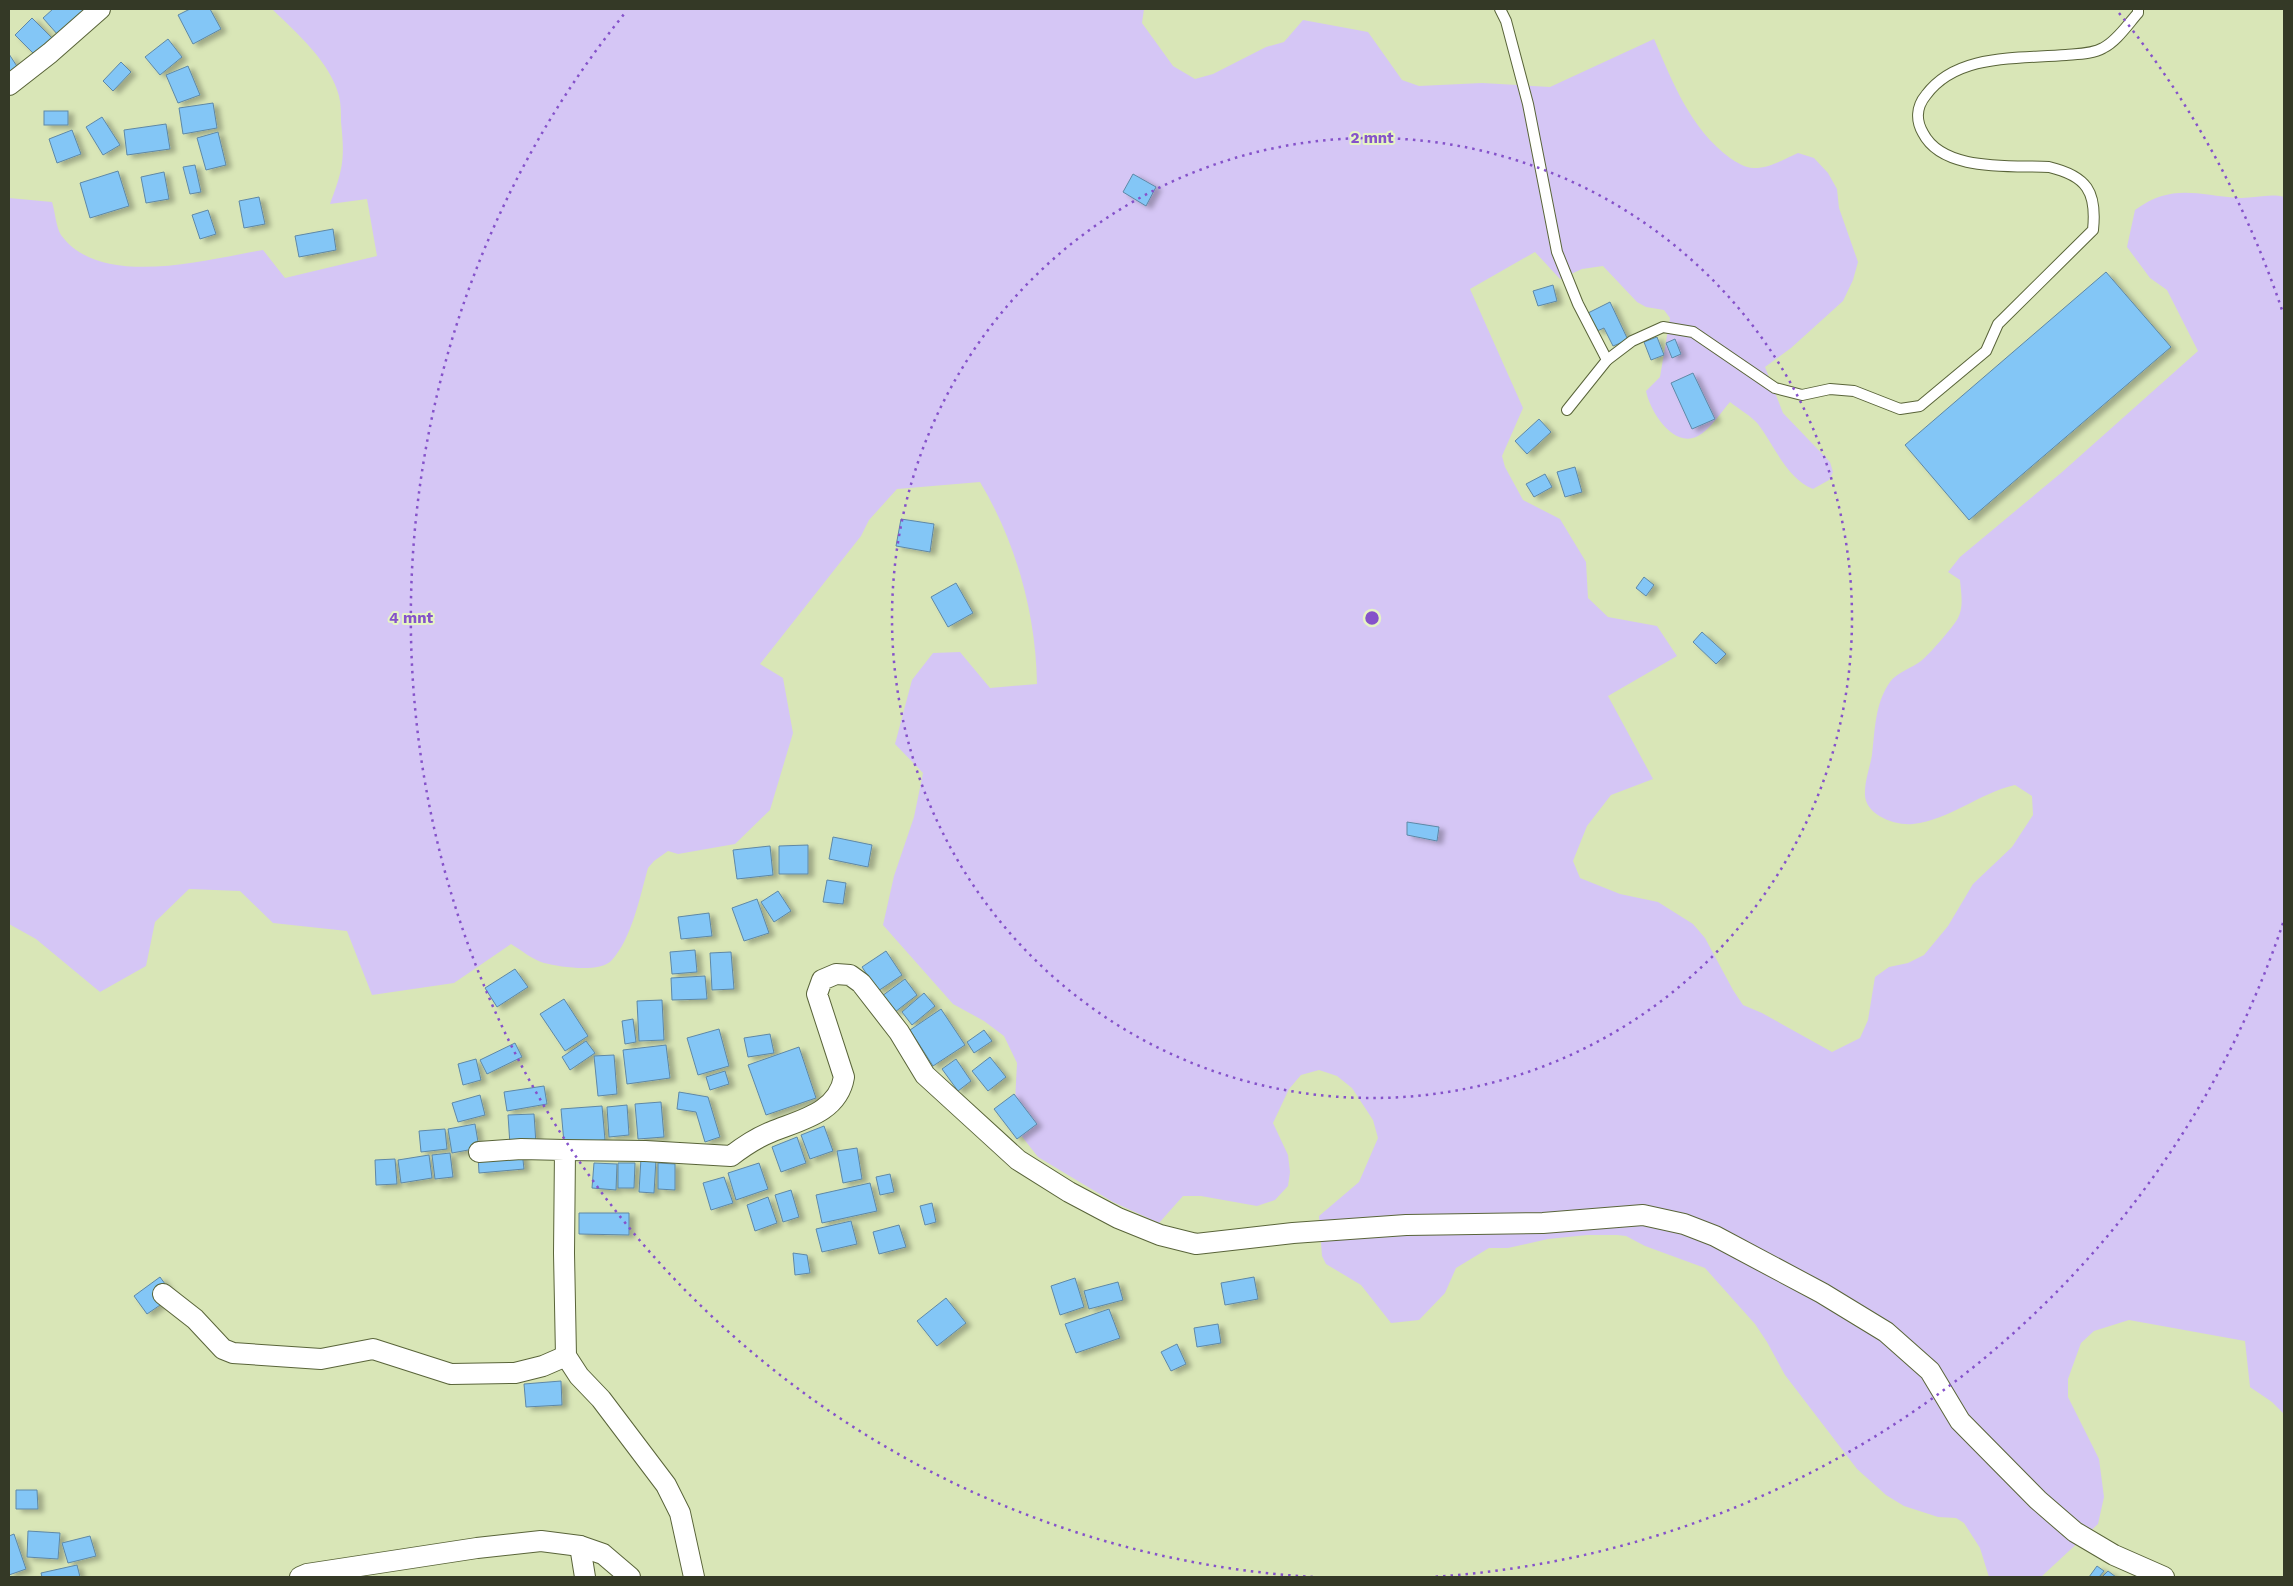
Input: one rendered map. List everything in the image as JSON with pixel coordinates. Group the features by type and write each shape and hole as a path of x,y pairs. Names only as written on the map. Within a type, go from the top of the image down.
{"street":[{"path":"9,85 50,53 100,9"},
{"path":"479,1152 521,1149 645,1151 731,1156 751,1141 808,1119 834,1100 842,1088 844,1077 817,994 822,980 836,974 850,975 861,983 899,1032 925,1075 1018,1160 1069,1192 1118,1218 1160,1235 1196,1244 1293,1233 1406,1225 1544,1223 1643,1216 1684,1224 1715,1236 1822,1293 1886,1332 1930,1371 1960,1421 2038,1500 2074,1532 2114,1556 2164,1577"},
{"path":"565,1150 566,1356 666,1484 680,1513 694,1577"},
{"path":"163,1294 195,1319 223,1349 233,1353 321,1359 373,1349 451,1374 515,1373 544,1366 566,1356"},
{"path":"300,1577 307,1574 477,1548 540,1541 580,1546 603,1554 630,1577"},
{"path":"580,1546 585,1577"}],"lane":[{"path":"1500,9 1506,21 1528,104 1557,252 1578,304 1607,360"},
{"path":"1567,410 1607,360 1632,341 1663,327 1693,332 1776,388 1802,396 1830,389 1854,391 1900,408 1920,406 1986,351 1998,324 2093,230 2095,210 2089,189 2076,178 2061,170 2048,167 1960,162 1946,156 1929,144 1917,122 1921,101 1934,84 1952,71 1971,64 2083,53 2103,48 2138,13 2138,9"}],"shaded area":[{"path":"272,9 1144,9 1142,23 1173,66 1195,79 1213,74 1266,47 1284,42 1303,20 1368,32 1402,80 1419,86 1482,83 1550,87 1654,39 1676,88 1693,119 1716,146 1730,158 1745,166 1760,168 1798,153 1814,158 1828,173 1837,189 1839,208 1858,262 1853,280 1843,301 1791,348 1765,367 1783,413 1830,462 1833,472 1829,480 1813,489 1796,478 1788,470 1758,424 1730,402 1711,425 1698,436 1689,439 1680,437 1664,426 1652,408 1646,391 1660,377 1670,318 1664,310 1646,307 1637,302 1603,266 1582,269 1560,279 1535,252 1470,289 1523,408 1502,456 1505,467 1523,500 1560,519 1586,562 1588,598 1608,617 1657,626 1677,656 1608,696 1653,779 1611,795 1587,826 1573,861 1580,878 1620,894 1658,902 1693,924 1705,938 1743,1005 1762,1013 1832,1052 1860,1038 1868,1020 1875,977 1889,967 1908,963 1924,955 1948,926 1973,884 2012,847 2033,815 2032,796 2015,785 1989,794 1927,822 1905,824 1889,821 1881,817 1869,807 1865,792 1872,755 1876,717 1881,699 1890,682 1924,658 1958,618 1962,604 1960,580 1948,572 1960,557 2061,473 2198,351 2167,290 2150,278 2127,247 2135,210 2161,196 2173,194 2197,193 2238,198 2284,197 2284,1414 2272,1402 2250,1387 2245,1341 2129,1320 2094,1331 2081,1343 2068,1379 2068,1397 2099,1459 2104,1497 2098,1524 2041,1577 1989,1577 1980,1548 1964,1523 1956,1518 1938,1517 1904,1506 1886,1495 1857,1469 1785,1375 1755,1324 1705,1268 1645,1246 1626,1236 1617,1235 1587,1235 1548,1239 1508,1248 1489,1248 1456,1268 1445,1293 1419,1320 1391,1323 1361,1285 1326,1264 1322,1256 1319,1216 1359,1182 1378,1138 1373,1120 1352,1088 1337,1076 1319,1070 1301,1075 1289,1089 1273,1123 1288,1155 1290,1172 1288,1186 1275,1200 1257,1206 1201,1196 1183,1196 1159,1223 1113,1202 1038,1157 1016,1129 1014,1120 1017,1063 1004,1036 984,1021 953,1004 883,925 894,876 914,817 923,773 895,744 912,680 933,653 960,652 990,688 1037,684 1033,631 1022,579 1004,529 980,482 897,489 869,520 861,536 760,664 783,678 793,733 770,810 735,844 678,854 668,851 654,861 648,868 625,941 611,961 605,965 579,968 551,965 536,960 511,944 454,983 372,995 347,931 273,923 240,891 189,889 155,922 146,966 100,992 36,939 9,924 9,198 52,202 61,235 79,252 102,262 128,266 185,264 263,250 285,278 377,256 367,199 330,204 338,182 343,155 340,102 335,84 329,72 312,49"}],"building":[{"path":"53,9 82,9 84,11 58,35 43,18"},
{"path":"190,9 210,9 221,29 193,44 178,15"},
{"path":"32,18 53,39 36,56 15,35"},
{"path":"168,39 182,57 160,75 145,57"},
{"path":"9,54 20,71 9,79"},
{"path":"121,62 131,72 113,91 103,81"},
{"path":"188,66 200,95 178,103 166,75"},
{"path":"213,103 217,128 183,134 179,108"},
{"path":"44,111 68,111 68,125 44,125"},
{"path":"102,117 120,145 103,155 86,127"},
{"path":"166,124 170,149 127,155 124,130"},
{"path":"72,130 81,154 57,163 49,139"},
{"path":"218,132 226,165 206,170 197,138"},
{"path":"195,165 201,192 190,194 183,167"},
{"path":"118,171 129,206 90,218 80,183"},
{"path":"164,172 169,199 146,203 141,177"},
{"path":"1133,174 1156,187 1146,206 1123,192"},
{"path":"259,197 265,224 244,228 239,201"},
{"path":"208,210 216,234 200,239 192,215"},
{"path":"333,229 336,250 299,257 295,236"},
{"path":"2106,272 2171,347 1969,520 1905,445"},
{"path":"1553,285 1557,301 1538,306 1533,291"},
{"path":"1610,302 1628,340 1613,346 1604,328 1597,331 1588,313"},
{"path":"1657,337 1664,355 1651,360 1644,342"},
{"path":"1675,339 1681,354 1672,358 1666,343"},
{"path":"1693,373 1715,419 1692,429 1671,383"},
{"path":"1539,419 1551,432 1527,454 1515,441"},
{"path":"1575,467 1582,492 1565,497 1557,472"},
{"path":"1545,474 1552,487 1534,497 1526,484"},
{"path":"901,519 934,524 930,552 896,546"},
{"path":"1644,577 1654,585 1646,596 1636,588"},
{"path":"956,583 973,613 948,627 931,597"},
{"path":"1702,632 1726,654 1716,664 1693,642"},
{"path":"1407,822 1439,827 1437,841 1407,835"},
{"path":"833,837 872,845 868,867 829,859"},
{"path":"808,845 808,874 779,874 779,846"},
{"path":"770,846 773,875 737,879 733,850"},
{"path":"827,880 846,883 843,904 823,902"},
{"path":"778,891 791,911 774,922 761,902"},
{"path":"757,899 769,933 744,941 732,908"},
{"path":"709,913 712,936 681,939 678,917"},
{"path":"695,950 697,972 672,974 670,952"},
{"path":"886,951 902,975 878,991 862,967"},
{"path":"731,952 734,989 712,990 710,953"},
{"path":"515,969 528,987 497,1007 485,988"},
{"path":"705,976 707,999 672,1000 671,978"},
{"path":"905,979 917,995 895,1012 882,996"},
{"path":"924,993 935,1006 912,1025 902,1012"},
{"path":"564,999 588,1036 565,1051 540,1014"},
{"path":"662,1000 664,1040 639,1041 637,1001"},
{"path":"941,1009 965,1045 933,1066 910,1030"},
{"path":"633,1019 636,1042 625,1044 622,1021"},
{"path":"719,1029 729,1066 698,1075 687,1038"},
{"path":"984,1030 992,1041 974,1053 967,1042"},
{"path":"770,1034 774,1053 748,1057 744,1038"},
{"path":"586,1041 595,1053 570,1070 562,1057"},
{"path":"515,1043 522,1057 487,1074 480,1060"},
{"path":"666,1045 670,1078 627,1084 623,1050"},
{"path":"799,1047 816,1098 766,1115 748,1065"},
{"path":"614,1055 617,1094 598,1096 594,1056"},
{"path":"990,1057 1006,1077 988,1091 972,1071"},
{"path":"476,1059 481,1080 463,1085 458,1064"},
{"path":"956,1059 971,1081 958,1091 942,1069"},
{"path":"725,1071 729,1084 710,1090 706,1077"},
{"path":"544,1086 547,1104 507,1111 504,1092"},
{"path":"679,1092 708,1097 720,1137 705,1142 696,1112 677,1109"},
{"path":"1014,1094 1037,1124 1017,1139 994,1109"},
{"path":"480,1095 485,1115 458,1122 452,1103"},
{"path":"661,1102 664,1137 638,1139 635,1104"},
{"path":"627,1105 629,1135 609,1137 607,1107"},
{"path":"602,1106 605,1140 564,1143 561,1109"},
{"path":"534,1114 536,1144 510,1145 508,1115"},
{"path":"475,1124 479,1148 452,1153 448,1129"},
{"path":"824,1126 833,1151 810,1159 801,1135"},
{"path":"445,1129 447,1149 421,1152 419,1131"},
{"path":"797,1137 806,1163 781,1172 772,1147"},
{"path":"857,1148 862,1179 843,1183 837,1151"},
{"path":"522,1151 524,1169 479,1173 478,1155"},
{"path":"450,1153 453,1177 435,1179 432,1155"},
{"path":"429,1155 432,1178 401,1183 398,1160"},
{"path":"641,1158 656,1159 654,1193 639,1192"},
{"path":"395,1159 397,1184 376,1185 375,1160"},
{"path":"594,1163 617,1164 616,1190 592,1188"},
{"path":"618,1163 635,1163 634,1188 618,1188"},
{"path":"658,1163 675,1164 675,1190 658,1189"},
{"path":"759,1163 768,1189 736,1200 728,1173"},
{"path":"890,1174 894,1192 880,1195 876,1177"},
{"path":"724,1177 733,1203 711,1210 703,1183"},
{"path":"870,1183 877,1211 822,1223 816,1195"},
{"path":"791,1190 799,1217 783,1222 775,1195"},
{"path":"768,1197 777,1223 755,1231 747,1205"},
{"path":"932,1203 936,1222 925,1225 920,1206"},
{"path":"579,1213 629,1213 629,1235 579,1234"},
{"path":"851,1221 857,1244 822,1252 816,1229"},
{"path":"899,1225 906,1247 879,1254 873,1232"},
{"path":"793,1253 807,1255 810,1273 795,1275"},
{"path":"160,1277 168,1288 166,1301 147,1314 134,1296"},
{"path":"1254,1277 1258,1299 1225,1305 1221,1283"},
{"path":"1075,1278 1084,1307 1060,1315 1051,1286"},
{"path":"1118,1282 1123,1300 1089,1309 1084,1291"},
{"path":"946,1298 966,1323 937,1346 917,1321"},
{"path":"1109,1309 1120,1338 1076,1353 1065,1324"},
{"path":"1218,1324 1221,1343 1197,1347 1194,1328"},
{"path":"1177,1344 1186,1364 1171,1371 1161,1352"},
{"path":"561,1381 562,1405 526,1407 524,1384"},
{"path":"16,1490 37,1490 38,1509 16,1509"},
{"path":"28,1531 60,1533 58,1559 27,1557"},
{"path":"14,1534 26,1569 9,1575 9,1536"},
{"path":"90,1536 96,1556 68,1563 62,1543"},
{"path":"77,1565 80,1577 42,1577 41,1573"},
{"path":"2097,1566 2104,1571 2099,1577 2089,1577"},
{"path":"2108,1571 2116,1577 2102,1577"}]}
